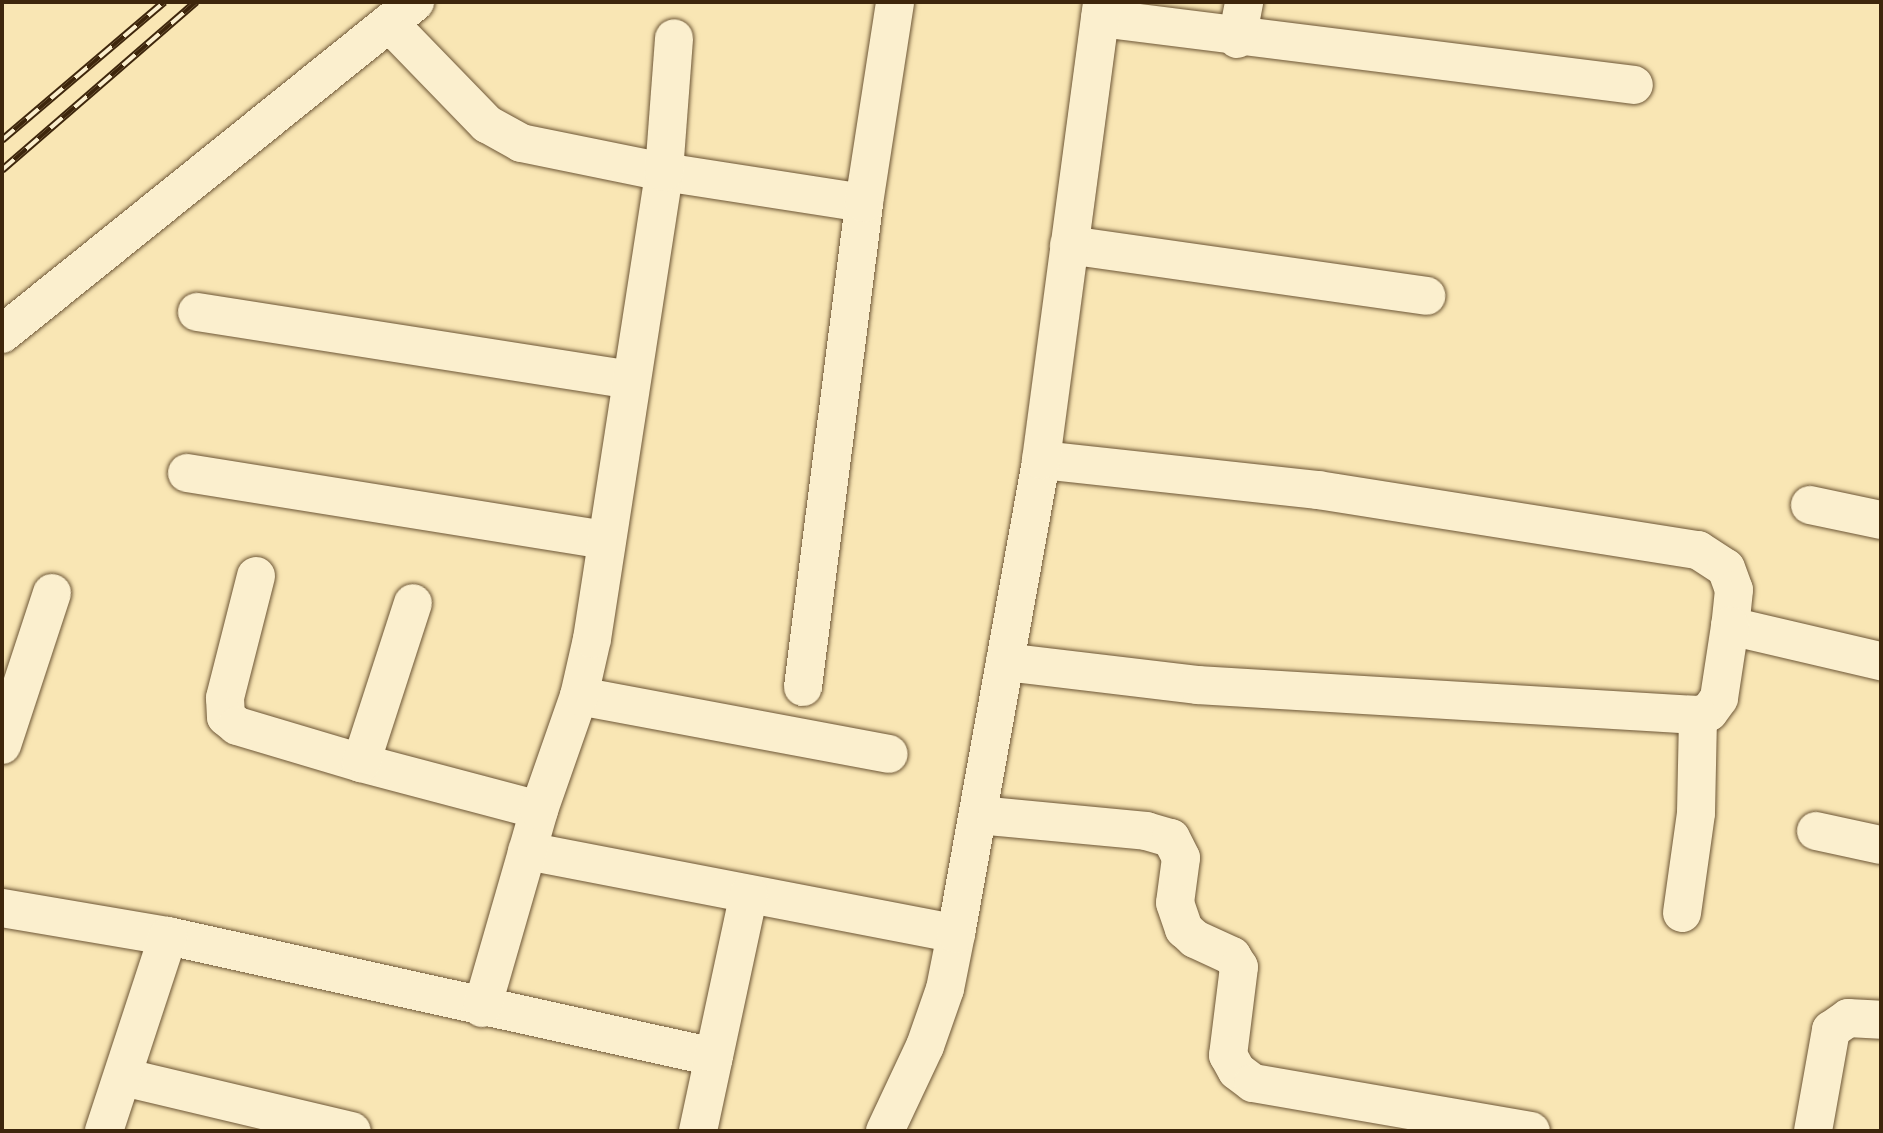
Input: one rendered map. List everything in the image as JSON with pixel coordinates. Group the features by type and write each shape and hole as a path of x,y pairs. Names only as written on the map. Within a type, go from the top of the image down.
{"street":[{"path":"803,687 864,203 895,2"},
{"path":"1237,39 1244,2"},
{"path":"885,1131 925,1046 945,989 957,934 1041,460 1101,10 1237,39 1634,85"},
{"path":"2,334 402,12 500,135 520,143 664,172 864,203"},
{"path":"482,1008 539,810 579,696 607,540 629,380 664,172 674,38"},
{"path":"1069,245 1426,296"},
{"path":"197,312 629,380"},
{"path":"1005,662 1197,685 1698,715 1709,712 1719,698 1734,590 1726,568 1698,550 1318,490 1041,460"},
{"path":"187,473 607,540"},
{"path":"1810,505 1881,520"},
{"path":"256,576 225,698 226,717 237,726 361,763 539,810"},
{"path":"2,745 52,593"},
{"path":"361,763 413,603"},
{"path":"1730,626 1881,661"},
{"path":"579,696 890,754"},
{"path":"1682,913 1696,813 1698,715"},
{"path":"978,816 1146,831 1171,838 1181,858 1175,903 1184,929 1195,939 1232,956 1238,967 1228,1055 1237,1071 1253,1083 1531,1131"},
{"path":"1816,831 1881,845"},
{"path":"527,851 957,934"},
{"path":"698,1131 749,894"},
{"path":"2,908 168,936 482,1008 714,1057"},
{"path":"104,1131 168,936"},
{"path":"1813,1131 1831,1030 1848,1018 1881,1020"},
{"path":"123,1077 343,1130"}],"railway":[{"path":"2,140 164,2"},
{"path":"2,170 196,2"}]}
